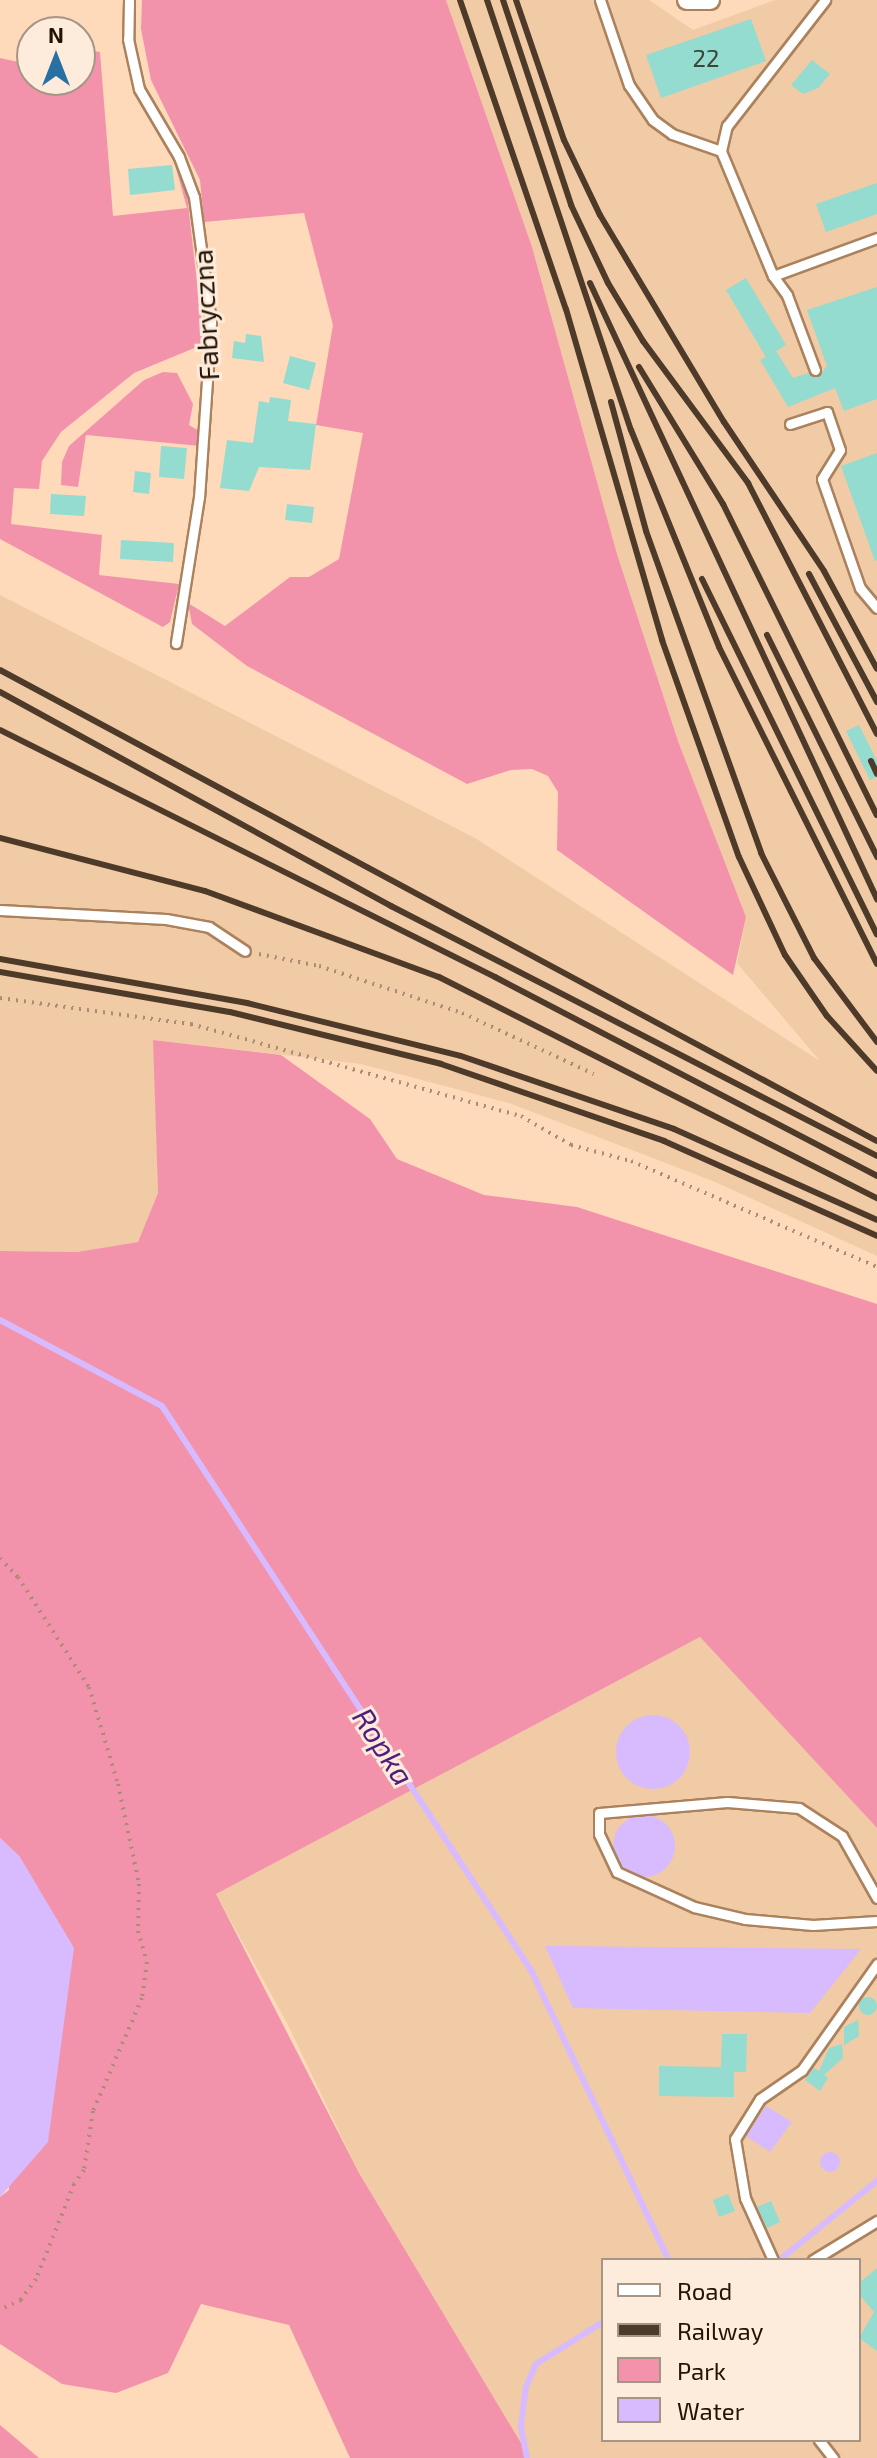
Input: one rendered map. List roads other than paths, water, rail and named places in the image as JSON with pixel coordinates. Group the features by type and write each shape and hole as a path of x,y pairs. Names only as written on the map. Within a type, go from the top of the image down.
{"street":[{"path":"687,0 710,0"}],"lane":[{"name":"Fabryczna","path":"129,0 128,39 139,89 179,157 194,197 211,322 199,497 176,643"},
{"path":"600,0 629,85 653,120 672,134 721,151"},
{"path":"815,370 787,295 773,276 721,151 727,126 825,0"},
{"path":"773,276 877,238"},
{"path":"790,424 827,412 840,450 822,479 860,588 877,608"},
{"path":"0,910 166,919 209,927 245,951"},
{"path":"877,1898 842,1836 799,1808 727,1802 599,1813 599,1834 617,1872 694,1907 745,1919 813,1925 877,1921"},
{"path":"772,2258 745,2198 735,2139 760,2099 802,2070 877,1964"},
{"path":"816,2258 877,2221"},
{"path":"821,2442 833,2458"}],"water":[{"path":"646,1715 660,1715 674,1721 684,1731 690,1752 684,1773 674,1783 660,1789 646,1789 632,1783 622,1773 616,1759 616,1745 622,1731 632,1721"},
{"path":"638,1815 650,1815 666,1824 673,1834 673,1858 666,1868 650,1877 638,1877 618,1863 613,1852 613,1840 627,1820"},
{"path":"0,1838 20,1857 74,1948 48,2142 0,2197"},
{"path":"545,1946 861,1949 810,2013 573,2008"},
{"path":"766,2106 792,2122 770,2152 746,2136"},
{"path":"830,2152 837,2155 840,2162 837,2169 830,2172 823,2169 820,2162 823,2155"}],"waterway":[{"name":"Ropka","path":"0,1320 162,1406 531,1970 668,2258"},
{"path":"783,2257 877,2181"},
{"path":"527,2458 521,2426 526,2387 536,2364 601,2323"}],"railway":[{"path":"460,0 566,309 662,640 739,857 785,955 827,1016 877,1071"},
{"path":"487,0 631,430 719,647 877,964"},
{"path":"503,0 571,205 608,283 643,341 748,483 877,734"},
{"path":"516,0 564,140 600,215 724,422 824,571 877,669"},
{"path":"590,283 877,899"},
{"path":"639,367 723,504 877,815"},
{"path":"611,402 646,531 761,853 814,958 877,1042"},
{"path":"809,574 877,702"},
{"path":"702,579 877,934"},
{"path":"767,635 877,857"},
{"path":"0,670 877,1141"},
{"path":"0,692 391,906 877,1156"},
{"path":"0,730 495,977 877,1176"},
{"path":"871,761 877,774"},
{"path":"0,838 205,891 439,977 877,1198"},
{"path":"0,959 247,1003 461,1056 674,1129 877,1220"},
{"path":"0,972 230,1012 441,1064 664,1141 877,1236"}]}
